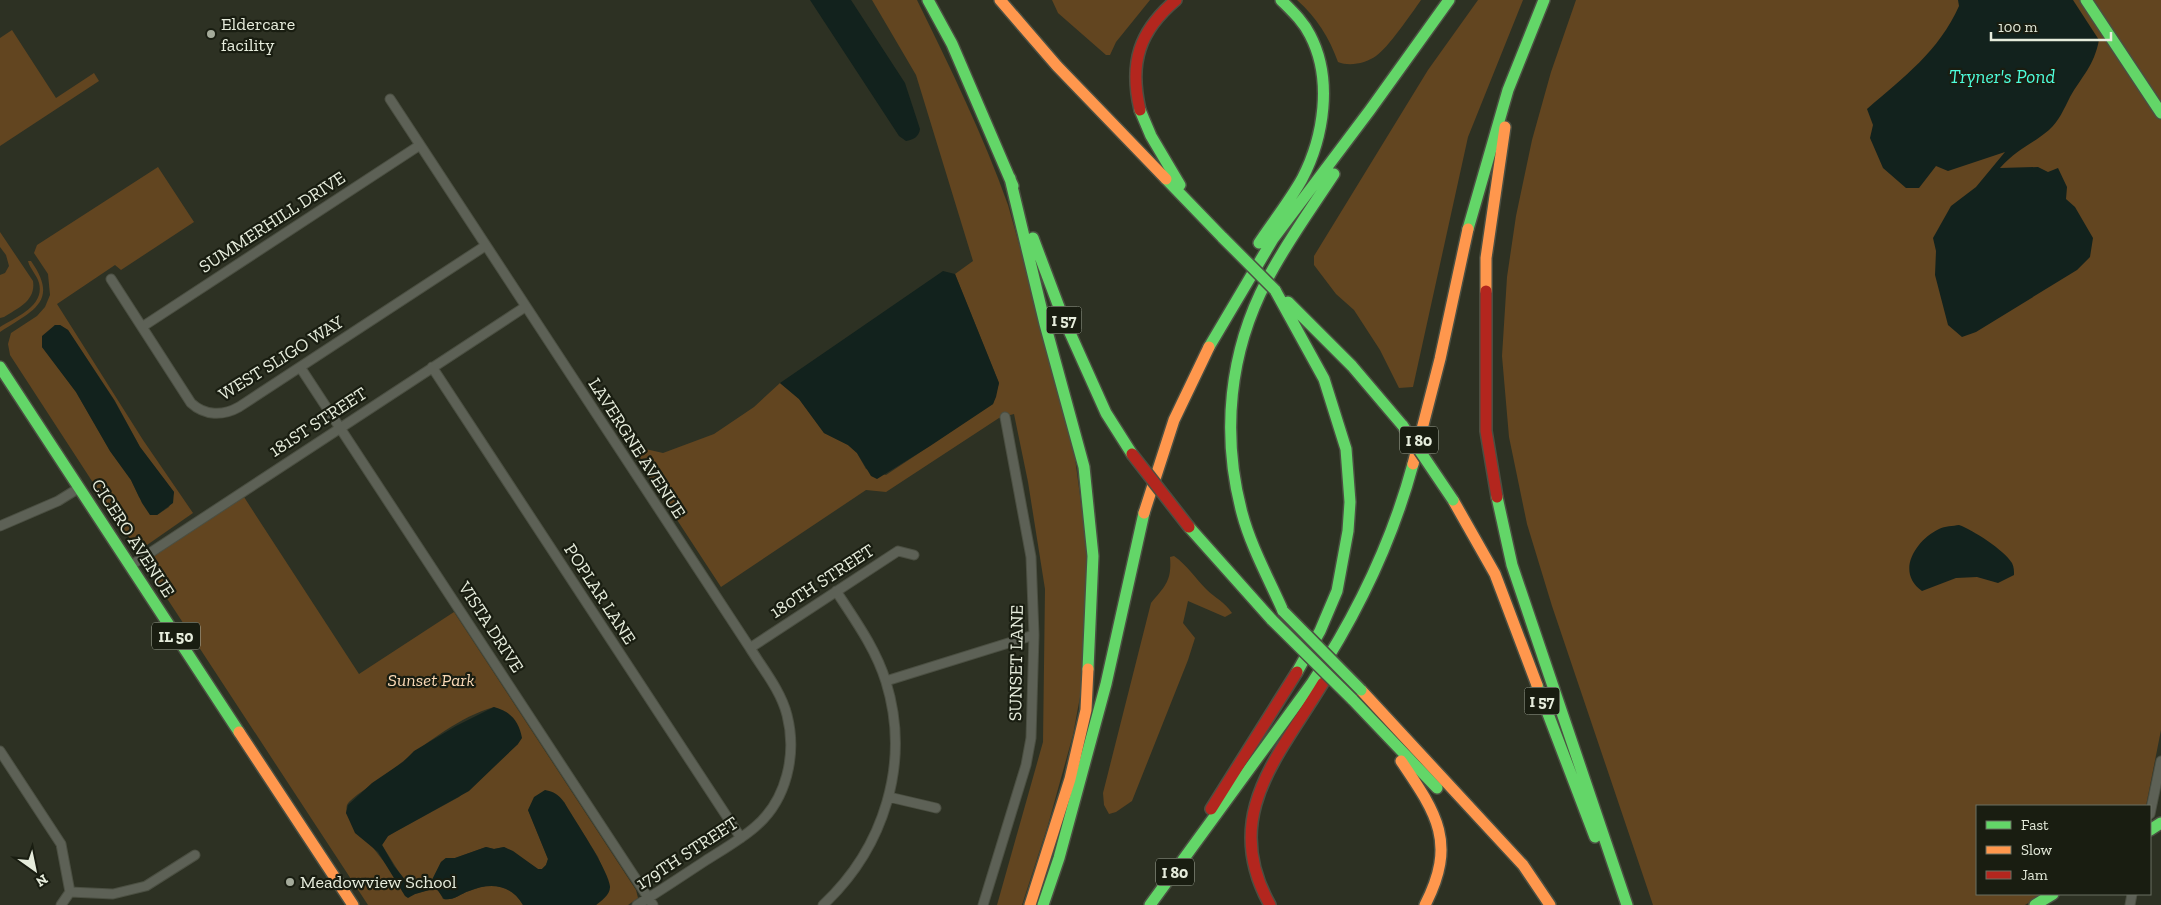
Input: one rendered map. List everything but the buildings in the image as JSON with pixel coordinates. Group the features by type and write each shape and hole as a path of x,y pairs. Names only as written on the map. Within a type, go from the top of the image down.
{"main road":[{"name":"I 57","path":"928,0 952,44 1010,178 1062,315 1106,413 1132,454 1189,527 1272,620 1352,699 1473,825 1545,905"},
{"name":"I 57","path":"1000,0 1057,66 1223,238 1352,366 1402,426 1454,500 1495,574 1590,824 1626,905"},
{"path":"1176,0 1163,11 1143,37 1136,60 1134,77 1139,105 1147,130 1192,206"},
{"path":"1043,905 1059,858 1106,684 1142,519 1174,420 1215,334 1233,284 1299,183 1310,161 1318,137 1324,89 1317,48 1301,19 1280,0"},
{"path":"1215,334 1273,239 1370,110 1449,0"},
{"name":"I 80","path":"1150,905 1312,683 1336,646 1367,588 1406,489 1440,359 1469,225 1508,90 1544,0"},
{"path":"2086,0 2161,112"},
{"path":"1508,90 1500,170 1486,258 1486,431 1498,502 1512,564 1626,905"},
{"path":"1370,110 1356,140 1276,265 1259,296 1238,354 1231,389 1230,446 1236,489 1250,537 1283,612 1361,690 1523,865 1550,905"},
{"path":"1010,178 1045,324 1084,467 1093,556 1086,710 1070,779 1030,905"},
{"path":"1200,838 1213,803 1296,674 1320,631 1337,591 1348,531 1350,502 1346,449 1324,379 1275,290"},
{"name":"CICERO AVENUE","path":"0,367 353,905"},
{"path":"1270,905 1262,890 1253,860 1252,831 1261,787 1272,763 1357,626 1367,588"},
{"path":"1374,723 1426,796 1435,814 1440,833 1440,868 1437,882 1425,905"},
{"path":"2035,905 2051,895"}],"street":[{"name":"LAVERGNE AVENUE","path":"390,99 524,307 750,648 782,702 790,733 790,765 780,794 773,807 755,827"},
{"name":"SUMMERHILL DRIVE","path":"142,327 420,145"},
{"name":"WEST SLIGO WAY","path":"111,279 191,403 201,410 223,414 233,410 485,246"},
{"name":"181ST STREET","path":"130,566 524,307"},
{"name":"VISTA DRIVE","path":"300,367 650,902"},
{"name":"POPLAR LANE","path":"432,367 740,838"},
{"name":"SUNSET LANE","path":"983,905 1026,765 1031,738 1034,635 1031,557 1005,417"},
{"path":"0,526 58,501 79,488"},
{"name":"180TH STREET","path":"750,648 898,551 914,555"},
{"path":"823,905 848,880 871,845 889,797 895,748 893,718 886,682 866,638 836,591"},
{"path":"886,682 1034,635"},
{"path":"0,751 61,844 70,892 61,905"},
{"path":"2151,809 2161,761"},
{"path":"889,797 936,808"},
{"name":"179TH STREET","path":"637,905 650,902 755,827"},
{"path":"70,892 114,894 146,886 195,855"}],"green space":[{"path":"872,0 917,0 954,76 988,153 1008,205 1071,428 1089,563 1082,686 1073,735 1048,825 1022,905 997,905 1043,742 1045,589 1028,482 1014,414 999,418 886,492 866,490 721,587 628,445 663,453 714,434 754,407 780,383 799,399 824,433 848,445 857,453 866,469 886,475 993,404 999,383 955,274 973,261 916,75"},
{"path":"1052,0 1150,0 1116,42 1110,55 1106,55 1058,13"},
{"path":"1297,0 1421,0 1381,52 1368,61 1348,64 1338,62 1322,28"},
{"path":"1478,0 1523,0 1468,137 1413,387 1399,388 1380,350 1354,310 1336,294 1314,265 1314,256 1428,70"},
{"path":"1576,0 2161,0 2161,730 2146,805 1976,805 1976,895 2041,895 2025,905 1653,905 1552,606 1527,524 1509,437 1502,356 1507,277 1516,216 1532,140 1551,72"},
{"path":"12,30 56,98 94,73 99,81 0,146 0,38"},
{"path":"158,167 194,222 121,270 115,265 57,304 143,440 193,513 147,545 137,545 129,538 10,355 8,344 11,333 37,316 45,307 50,295 48,274 34,253 37,245","holes":["55,325 60,325 68,330 115,401 140,447 174,492 169,507 157,515 139,497 131,480 110,451 76,392 42,347"]},
{"path":"0,232 33,281 33,288 32,294 25,303 0,318 0,275 5,273 9,266 6,255 0,247"},
{"path":"28,261 31,261 39,275 43,286 42,296 32,311 0,332 0,327 28,310 38,298 40,291 39,283"},
{"name":"Sunset Park","path":"244,497 359,674 454,612 636,890 638,898 628,905 596,905 610,887 598,857 564,802 528,810 548,859 542,869 538,869 504,847 494,849 486,847 455,858 446,858 441,862 430,884 415,888 407,885 382,845 388,836 459,797 518,744 494,707 463,720 434,738 353,798 347,805 346,813 388,867 408,897 436,888 443,899 450,899 477,888 492,886 506,889 518,898 523,905 368,905 153,577 149,564 152,556"},
{"path":"1174,556 1232,613 1225,617 1188,601 1183,623 1195,638 1188,660 1132,801 1116,812 1109,814 1104,805 1103,793 1151,603 1169,578 1170,557"}],"water":[{"path":"810,0 851,0 905,83 920,129 915,138 906,141 899,136"},
{"name":"Tryner's Pond","path":"1958,0 2073,0 2099,40 2091,64 2056,123 2012,156 2000,168 2038,167 2048,172 2058,168 2067,187 2066,199 2075,207 2093,238 2090,257 2077,270 1976,332 1962,337 1948,325 1935,275 1936,251 1933,238 1951,206 1976,187 2005,152 1948,171 1936,166 1919,188 1906,188 1883,168 1870,138 1873,125 1867,109 1931,50 1951,22 1959,6"},
{"path":"943,271 955,274 999,383 996,397 993,404 877,479 871,476 857,453 848,445 824,433 799,399 780,383"},
{"path":"55,325 60,325 68,330 114,400 140,447 174,492 173,503 157,515 150,515 131,480 110,451 76,392 42,347 42,336"},
{"path":"1959,525 1980,536 2002,552 2012,563 2014,575 1998,583 1977,577 1956,578 1922,591 1914,583 1910,575 1909,566 1916,548 1939,529"},
{"path":"494,707 505,711 516,722 522,738 518,744 469,791 388,836 382,845 394,866 411,887 430,884 441,862 446,858 455,858 486,847 494,849 504,847 513,851 538,869 542,869 548,859 528,810 534,797 545,790 558,795 564,802 604,870 610,887 609,893 596,905 523,905 518,898 506,889 492,886 477,888 450,899 444,899 436,888 408,898 378,852 355,833 346,813 348,805 372,783 403,762 414,751 456,726"}],"traffic: fast":[{"path":"928,0 952,44 1013,186"},
{"path":"1259,243 1302,179 1310,163 1316,145 1323,108 1322,70 1317,52 1304,25 1281,0"},
{"path":"1209,347 1273,239 1370,110 1449,0"},
{"path":"1468,229 1508,90 1544,0"},
{"path":"2086,0 2161,113"},
{"path":"1140,110 1151,136 1180,185"},
{"path":"1283,611 1255,551 1242,513 1235,483 1232,453 1232,394 1244,336 1254,307 1282,253 1334,174"},
{"path":"1010,178 1045,324 1084,467 1093,556 1088,669"},
{"path":"1166,179 1223,238"},
{"path":"1033,238 1062,315 1106,413 1132,454"},
{"path":"1223,238 1275,290"},
{"path":"1275,290 1324,379 1346,449 1350,502 1348,531 1337,591 1320,631 1297,672"},
{"path":"1288,302 1352,366 1403,426"},
{"path":"0,367 239,732"},
{"path":"1403,426 1453,500"},
{"path":"1150,905 1312,683 1328,658 1371,578 1395,522 1413,464"},
{"path":"1497,497 1512,565 1627,905"},
{"path":"1043,905 1059,858 1106,684 1144,513"},
{"path":"1189,527 1272,620"},
{"path":"1283,611 1361,690"},
{"path":"1272,620 1352,699"},
{"path":"1537,685 1595,837"},
{"path":"1352,699 1437,788"},
{"path":"2151,829 2161,823"},
{"path":"2035,905 2051,895"}],"traffic: slow":[{"path":"1000,0 1057,66 1166,179"},
{"path":"1486,291 1486,258 1505,127"},
{"path":"1413,464 1440,359 1468,229"},
{"path":"1144,513 1174,420 1209,347"},
{"path":"1453,500 1495,574 1537,685"},
{"path":"1030,905 1070,779 1086,710 1088,669"},
{"path":"1361,690 1523,865 1550,905"},
{"path":"239,732 353,905"},
{"path":"1401,761 1433,814 1441,846 1440,864 1435,883 1425,905"}],"traffic: jam":[{"path":"1140,110 1136,77 1140,49 1145,36 1153,24 1176,0"},
{"path":"1486,291 1486,431 1497,497"},
{"path":"1132,454 1189,527"},
{"path":"1211,809 1297,672"},
{"path":"1270,905 1256,873 1251,843 1253,815 1261,788 1274,762 1323,683"}],"place":[{"name":"Eldercare facility","path":"211,34"},
{"name":"Meadowview School","path":"290,882"}]}
